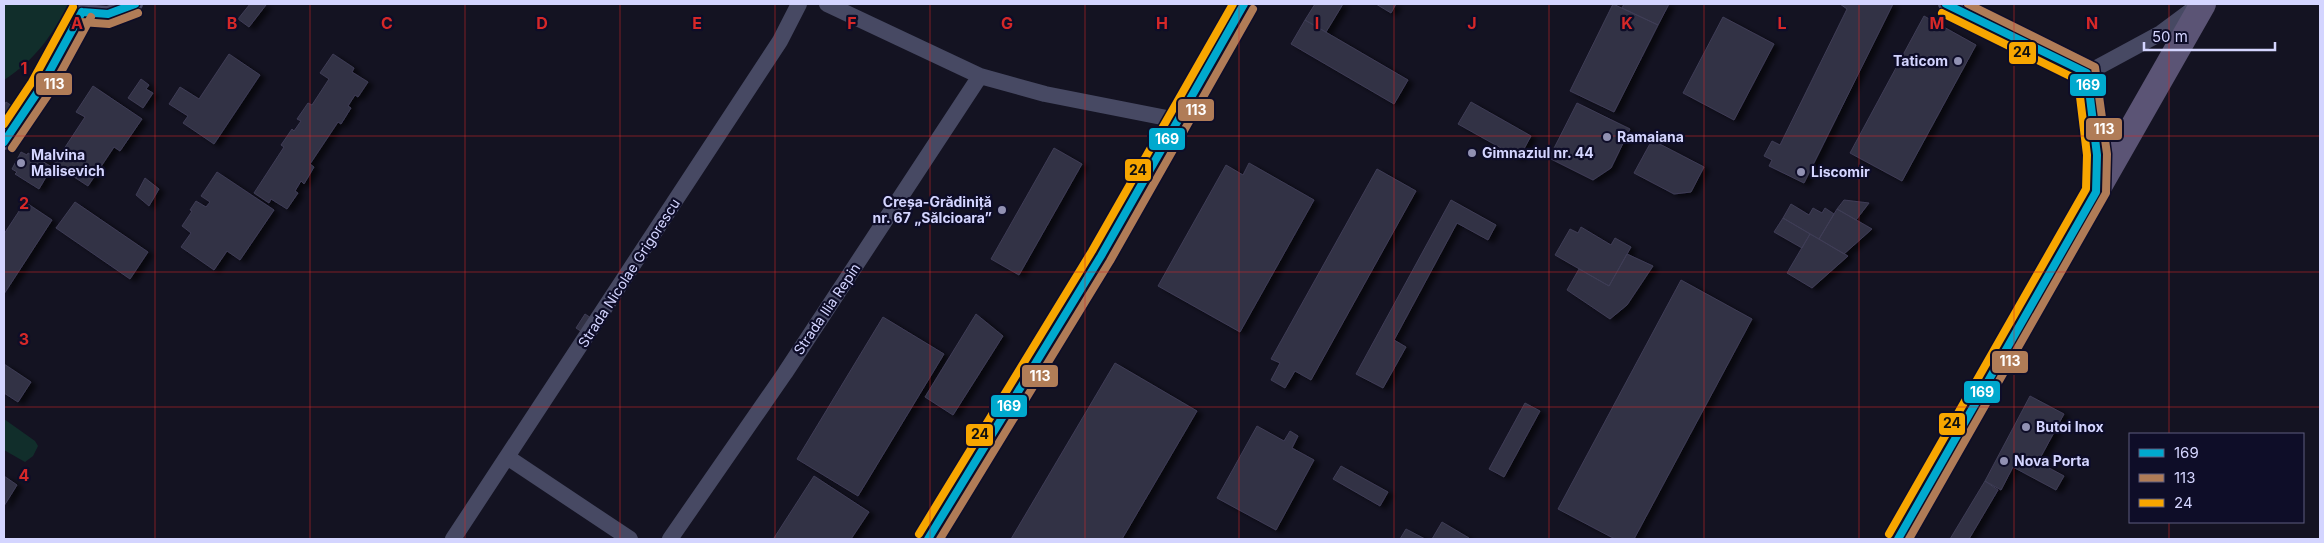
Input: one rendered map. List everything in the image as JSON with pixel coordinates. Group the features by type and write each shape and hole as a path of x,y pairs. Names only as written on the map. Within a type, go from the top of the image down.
{"main road":[{"path":"1898,539 2202,4"}],"street":[{"path":"4,142 41,87 83,8 108,14 135,4"},
{"name":"Strada Nicolae Grigorescu","path":"453,539 775,49 799,4"},
{"path":"827,4 980,76 1045,94 1177,120"},
{"path":"928,539 1101,256 1244,4"},
{"path":"1946,4 2087,73"},
{"path":"2087,73 2161,33 2202,4"},
{"path":"2087,73 2097,155 2096,192"},
{"name":"Strada Ilia Repin","path":"670,539 785,373 980,76"},
{"path":"507,457 630,539"}],"green space":[{"path":"4,4 68,4 56,27 34,56 4,80"},
{"path":"4,419 35,441 38,446 33,456 25,462 4,450"}],"building":[{"path":"250,4 266,5 249,27 238,19"},
{"path":"1315,4 1343,4 1326,32 1305,20"},
{"path":"1376,4 1396,4 1391,13"},
{"path":"1613,4 1658,25 1614,112 1570,91"},
{"path":"1624,4 1669,4 1658,25 1622,8"},
{"path":"1840,4 1893,4 1804,183 1769,166 1772,160 1764,156 1772,141 1780,145 1847,9"},
{"path":"1924,16 1976,45 1902,181 1850,153"},
{"path":"1723,17 1774,44 1734,120 1683,93"},
{"path":"1305,20 1408,80 1394,104 1291,44"},
{"path":"229,54 260,75 214,144 183,123 188,116 169,104 180,87 199,99"},
{"path":"333,54 354,68 352,72 368,82 358,97 355,95 348,106 351,108 341,124 338,122 310,164 314,167 304,184 301,181 295,191 298,193 287,209 271,199 269,203 254,193 284,147 281,145 292,129 294,131 301,121 297,119 308,103 312,105 329,79 320,73"},
{"path":"141,79 149,85 146,89 153,93 143,108 128,98"},
{"path":"93,86 142,119 120,151 114,147 88,186 54,164 85,117 76,112"},
{"path":"6,102 15,108 6,122 4,120 4,106"},
{"path":"1471,102 1531,136 1519,158 1458,124"},
{"path":"1577,103 1630,129 1611,168 1593,180 1549,158"},
{"path":"1652,140 1704,167 1691,192 1674,194 1634,173"},
{"path":"1054,148 1082,164 1019,275 991,259"},
{"path":"21,152 27,155 28,153 52,167 39,189 15,174 17,172 12,169"},
{"path":"1249,163 1314,200 1240,332 1158,286 1226,165 1243,175"},
{"path":"1377,169 1416,191 1311,380 1295,371 1285,388 1271,380 1280,363 1271,359"},
{"path":"217,172 274,210 240,260 227,251 214,270 181,247 191,233 182,226 196,201 206,207 210,202 201,196"},
{"path":"145,178 159,189 149,206 136,195"},
{"path":"1451,200 1496,225 1488,240 1457,223 1394,340 1406,347 1383,388 1356,374"},
{"path":"1844,200 1869,203 1856,220 1837,209"},
{"path":"25,202 52,220 4,294 4,234"},
{"path":"75,202 148,252 130,279 56,228"},
{"path":"1791,204 1809,215 1813,208 1822,213 1825,208 1834,214 1819,239 1783,218"},
{"path":"1837,209 1872,229 1844,254 1819,239"},
{"path":"1783,218 1810,234 1802,248 1774,232"},
{"path":"1581,227 1611,245 1615,238 1631,247 1609,286 1555,255 1570,229 1578,233"},
{"path":"1810,234 1848,256 1812,288 1787,273"},
{"path":"1627,254 1653,266 1627,305 1610,319 1567,290 1579,269 1609,286"},
{"path":"1681,280 1752,319 1634,539 1615,539 1558,509"},
{"path":"585,314 591,318 582,332 576,328"},
{"path":"976,314 1003,336 953,415 925,397"},
{"path":"883,317 944,354 858,496 797,459"},
{"path":"1115,363 1197,411 1122,539 1011,539"},
{"path":"4,364 31,382 18,402 4,393"},
{"path":"2030,396 2064,414 2038,462 2064,476 2056,490 2013,467 2001,490 1985,481"},
{"path":"1525,403 1540,411 1504,477 1489,469"},
{"path":"1257,426 1284,441 1290,431 1298,436 1292,448 1314,460 1276,530 1217,498"},
{"path":"1341,466 1388,492 1380,506 1333,479"},
{"path":"4,476 17,485 4,506"},
{"path":"814,476 869,512 851,539 774,538"},
{"path":"1985,481 1998,490 1969,539 1950,539"},
{"path":"1442,522 1469,538 1432,539"},
{"path":"1406,529 1425,539 1400,539"}],"transit line":[{"name":"169","path":"82,12 108,14 135,4"},
{"name":"24","path":"919,534 1092,251 1233,4"},
{"name":"169","path":"928,539 1101,256 1244,4"},
{"name":"169","path":"1898,539 2096,192 2097,155 2087,73 1946,4"},
{"name":"113","path":"1909,539 2106,193 2107,154 2095,67 1968,4"},
{"name":"24","path":"4,124 32,82 73,7"},
{"name":"113","path":"940,539 1110,261 1253,9"},
{"name":"169","path":"4,142 41,87 82,12"},
{"name":"113","path":"81,22 109,24 138,13"},
{"name":"24","path":"1889,534 2086,189 2087,155 2078,80 1942,13"},
{"name":"113","path":"12,148 50,92 91,17"}],"place":[{"name":"Taticom","path":"1958,61"},
{"name":"Ramaiana","path":"1607,137"},
{"name":"Gimnaziul nr. 44","path":"1472,153"},
{"name":"Malvina Malisevich","path":"21,163"},
{"name":"Liscomir","path":"1801,172"},
{"name":"Creșa-Grădiniță nr. 67 „Sălcioara”","path":"1002,210"},
{"name":"Butoi Inox","path":"2026,427"},
{"name":"Nova Porta","path":"2004,461"}]}
